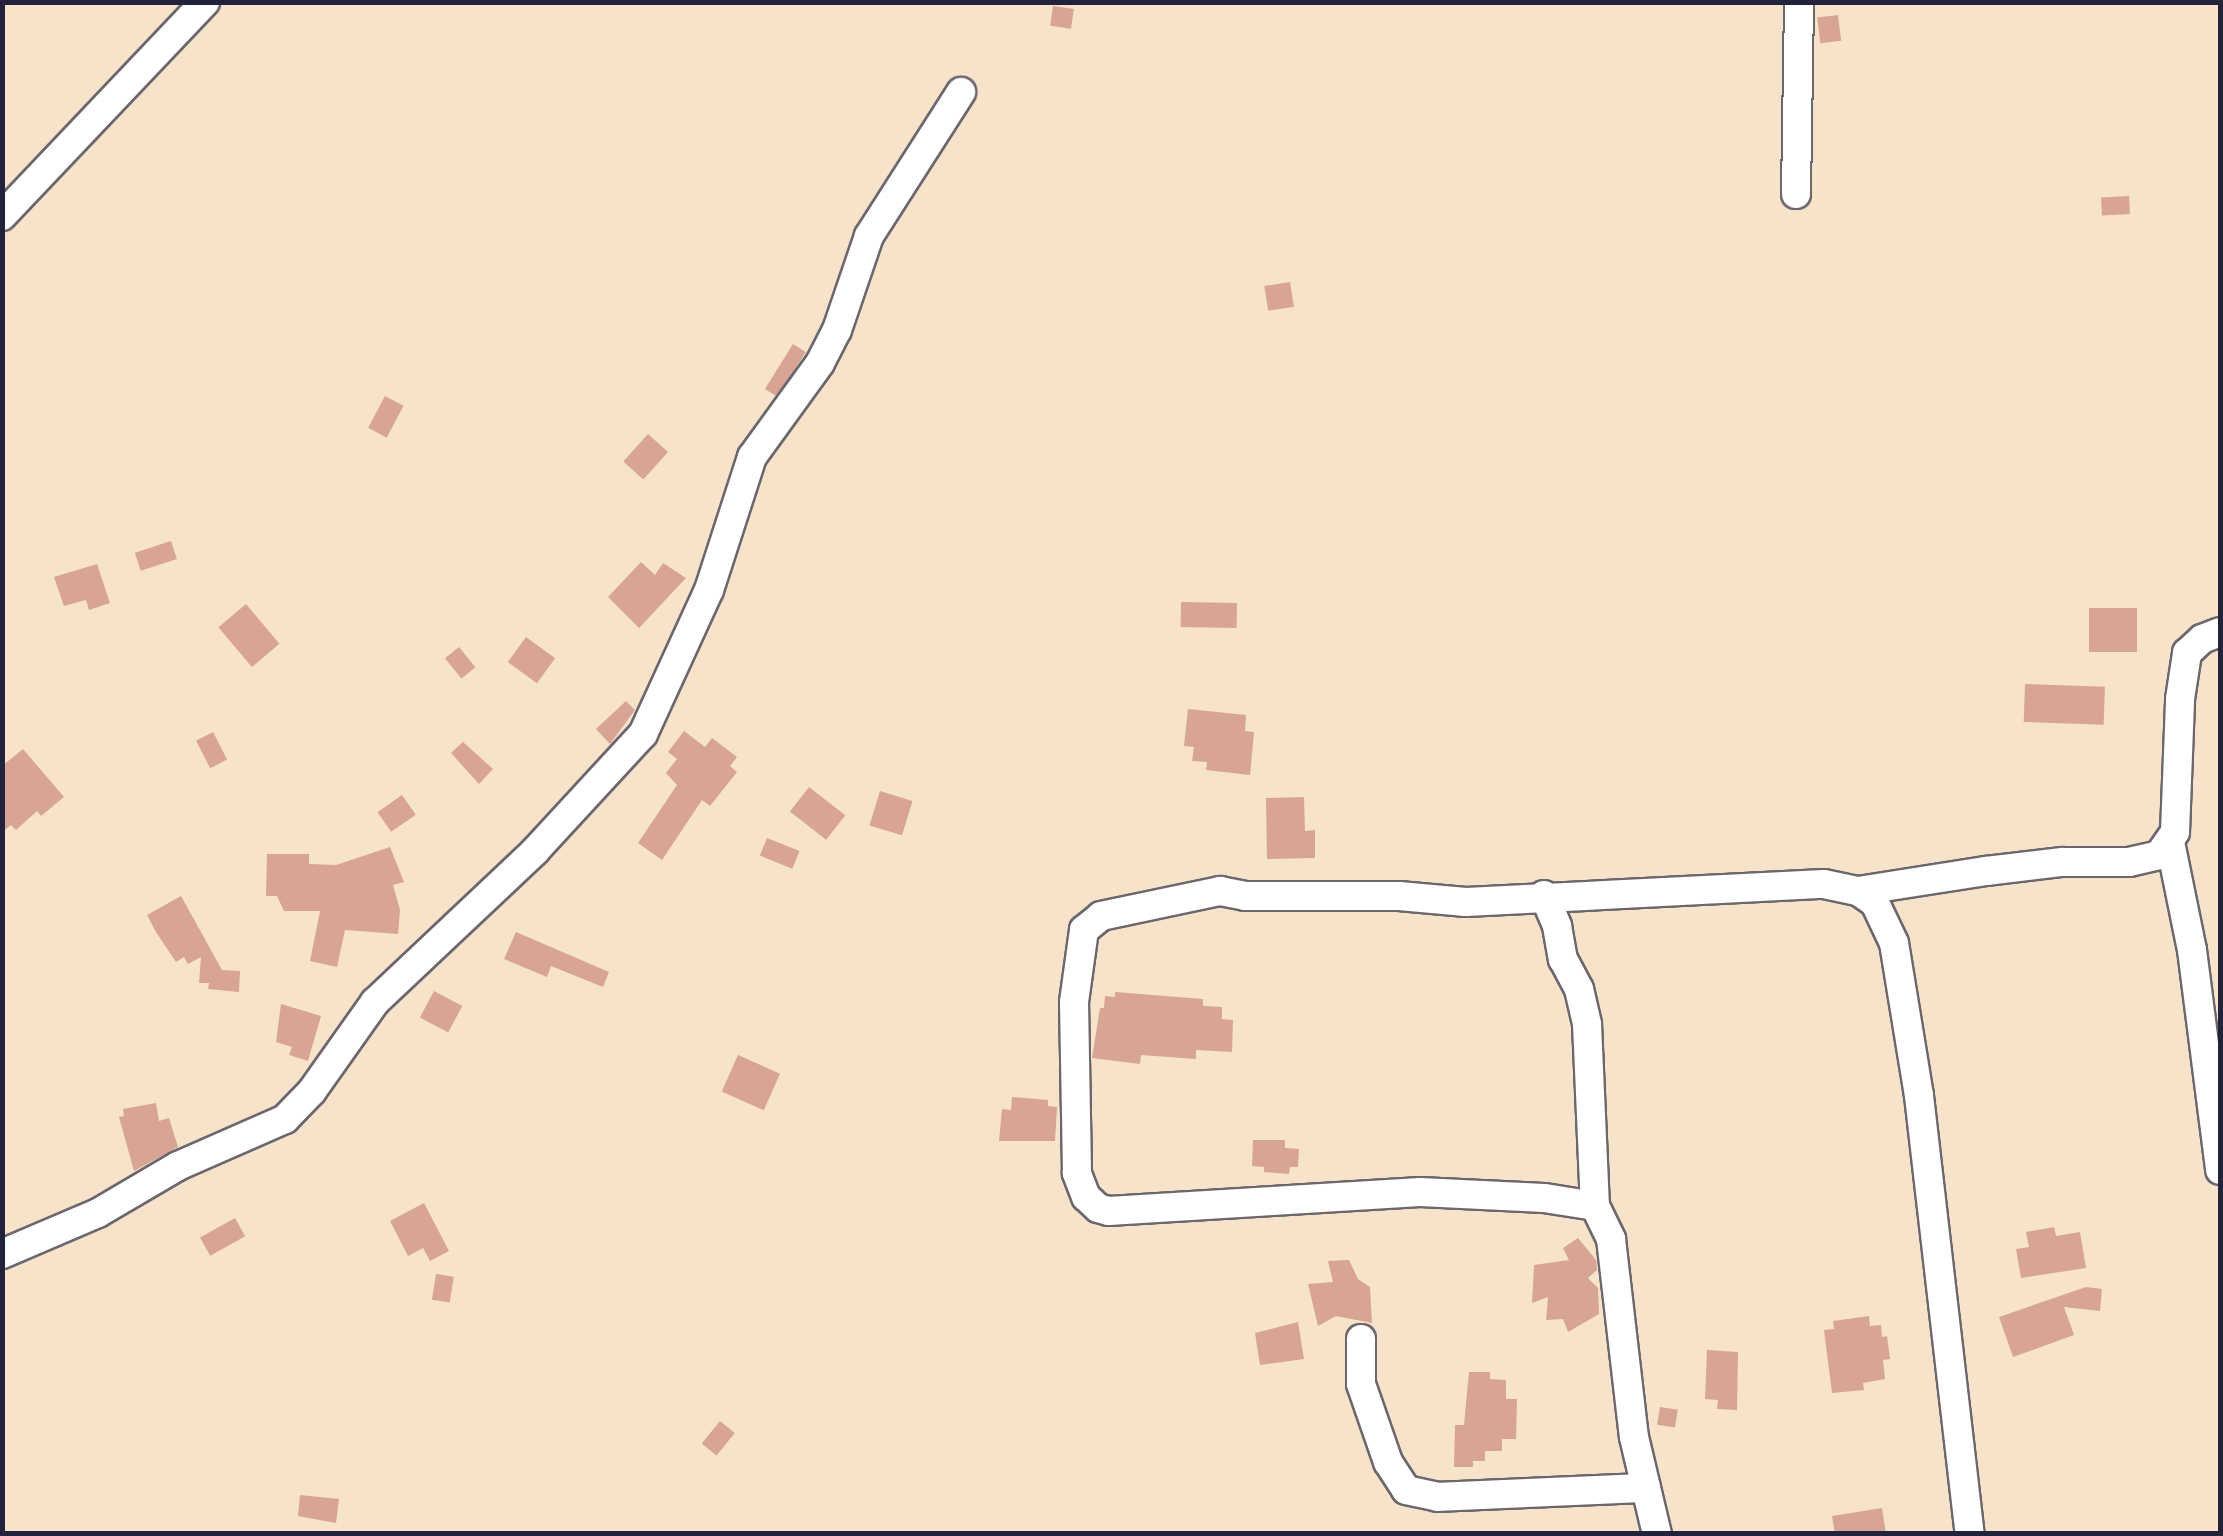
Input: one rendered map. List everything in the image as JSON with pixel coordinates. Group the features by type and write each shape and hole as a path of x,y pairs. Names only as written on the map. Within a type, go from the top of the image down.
{"street":[{"path":"2,216 206,2"},
{"path":"1796,194 1799,2"},
{"path":"2,1254 98,1213 178,1166 285,1118 312,1091 375,1002 534,851 643,734 710,590 752,457 820,363 837,330 870,236 961,92"},
{"path":"1595,1206 1544,1198 1420,1192 1109,1211 1086,1196 1077,1173 1077,966 1084,930 1100,916 1220,891 1245,896 1399,896 1466,902 1544,895 1824,884 1858,891 2043,864 2129,862 2159,854 2174,832 2180,699 2187,653 2202,638 2220,632"},
{"path":"2170,842 2192,950 2220,1170"},
{"path":"1858,891 1875,903 1894,943 1919,1096 1970,1534"},
{"path":"1544,895 1557,926 1563,959 1580,989 1587,1024 1595,1206 1611,1240 1634,1437 1657,1534"},
{"path":"1557,926 1579,896"},
{"path":"1361,1338 1361,1384 1388,1462 1406,1490 1438,1497 1646,1488"}],"building":[{"path":"1053,6 1074,9 1071,29 1050,26"},
{"path":"1838,15 1841,41 1820,43 1817,18"},
{"path":"2129,196 2130,214 2102,215 2101,197"},
{"path":"1290,282 1294,307 1268,311 1264,286"},
{"path":"793,344 806,352 778,397 765,389"},
{"path":"385,396 404,406 387,438 368,428"},
{"path":"648,434 668,452 643,480 623,461"},
{"path":"171,541 177,559 141,571 135,553"},
{"path":"641,562 655,575 663,563 686,578 639,628 608,597"},
{"path":"97,564 110,603 89,610 86,600 64,606 54,577"},
{"path":"1181,602 1237,603 1237,628 1181,627"},
{"path":"246,604 279,644 252,667 218,627"},
{"path":"2089,608 2137,608 2137,652 2089,652"},
{"path":"526,637 555,658 537,683 508,662"},
{"path":"459,647 475,667 461,679 445,658"},
{"path":"2025,684 2105,687 2104,725 2024,722"},
{"path":"626,701 635,710 610,744 596,729"},
{"path":"1188,709 1246,715 1245,731 1254,732 1250,775 1206,770 1207,762 1192,761 1194,747 1184,746"},
{"path":"684,731 705,747 712,738 737,757 730,766 737,772 710,806 702,800 662,860 638,843 677,785 666,773 677,759 668,752"},
{"path":"213,732 227,760 210,768 196,741"},
{"path":"463,742 493,769 479,784 451,753"},
{"path":"23,749 64,797 41,816 37,811 16,830 11,825 2,832 2,766"},
{"path":"809,787 845,815 826,840 790,811"},
{"path":"880,791 913,801 902,835 869,825"},
{"path":"402,795 416,815 391,832 377,812"},
{"path":"1304,797 1305,831 1315,830 1315,858 1267,859 1266,798"},
{"path":"767,838 799,851 792,869 760,856"},
{"path":"390,847 404,882 393,885 400,910 398,934 345,930 337,967 310,961 320,911 284,911 277,896 266,896 267,854 309,854 309,864 336,865"},
{"path":"181,896 222,970 240,971 239,992 208,989 209,983 199,983 201,957 188,964 184,957 176,962 156,932 147,915"},
{"path":"516,932 609,972 603,987 551,966 547,977 504,959"},
{"path":"434,991 462,1006 448,1033 420,1017"},
{"path":"1115,992 1203,999 1203,1006 1222,1007 1222,1019 1233,1020 1232,1052 1196,1050 1196,1059 1141,1055 1140,1064 1092,1058 1100,1008 1104,1008 1105,996 1115,997"},
{"path":"281,1004 321,1016 308,1061 289,1055 292,1047 276,1042"},
{"path":"738,1055 780,1074 764,1110 722,1092"},
{"path":"1012,1097 1048,1100 1048,1106 1057,1107 1055,1141 999,1141 1002,1109 1011,1110"},
{"path":"156,1103 159,1121 169,1118 178,1147 134,1171 119,1117 124,1116 123,1109"},
{"path":"1253,1140 1285,1140 1285,1148 1299,1149 1298,1167 1290,1167 1289,1174 1264,1172 1264,1167 1252,1166"},
{"path":"424,1203 449,1251 430,1261 423,1248 408,1256 390,1221"},
{"path":"235,1218 245,1236 210,1256 200,1237"},
{"path":"2054,1227 2056,1236 2080,1232 2086,1268 2021,1278 2016,1249 2029,1247 2026,1232"},
{"path":"1578,1238 1596,1260 1597,1270 1588,1278 1598,1288 1599,1314 1568,1332 1563,1319 1546,1320 1548,1297 1532,1303 1534,1265 1569,1260 1563,1248"},
{"path":"1349,1260 1358,1279 1370,1287 1372,1323 1336,1316 1318,1326 1308,1284 1333,1282 1328,1261"},
{"path":"436,1274 454,1277 450,1302 432,1300"},
{"path":"2086,1287 2102,1289 2100,1311 2064,1307 2074,1335 2013,1357 1999,1317"},
{"path":"1869,1316 1870,1326 1881,1325 1882,1337 1887,1336 1890,1359 1883,1360 1885,1379 1863,1383 1864,1390 1832,1393 1824,1330 1834,1329 1833,1321"},
{"path":"1298,1322 1304,1359 1260,1365 1255,1333"},
{"path":"1707,1350 1738,1352 1737,1410 1717,1409 1718,1400 1705,1399"},
{"path":"1469,1372 1490,1372 1490,1379 1506,1380 1506,1399 1517,1399 1516,1439 1502,1439 1502,1451 1485,1451 1485,1461 1473,1461 1473,1467 1454,1467 1455,1425 1464,1425"},
{"path":"1660,1407 1678,1410 1675,1428 1657,1425"},
{"path":"720,1421 735,1433 717,1455 702,1444"},
{"path":"300,1495 339,1499 336,1523 298,1516"},
{"path":"1882,1508 1886,1534 1835,1534 1832,1516"}]}
